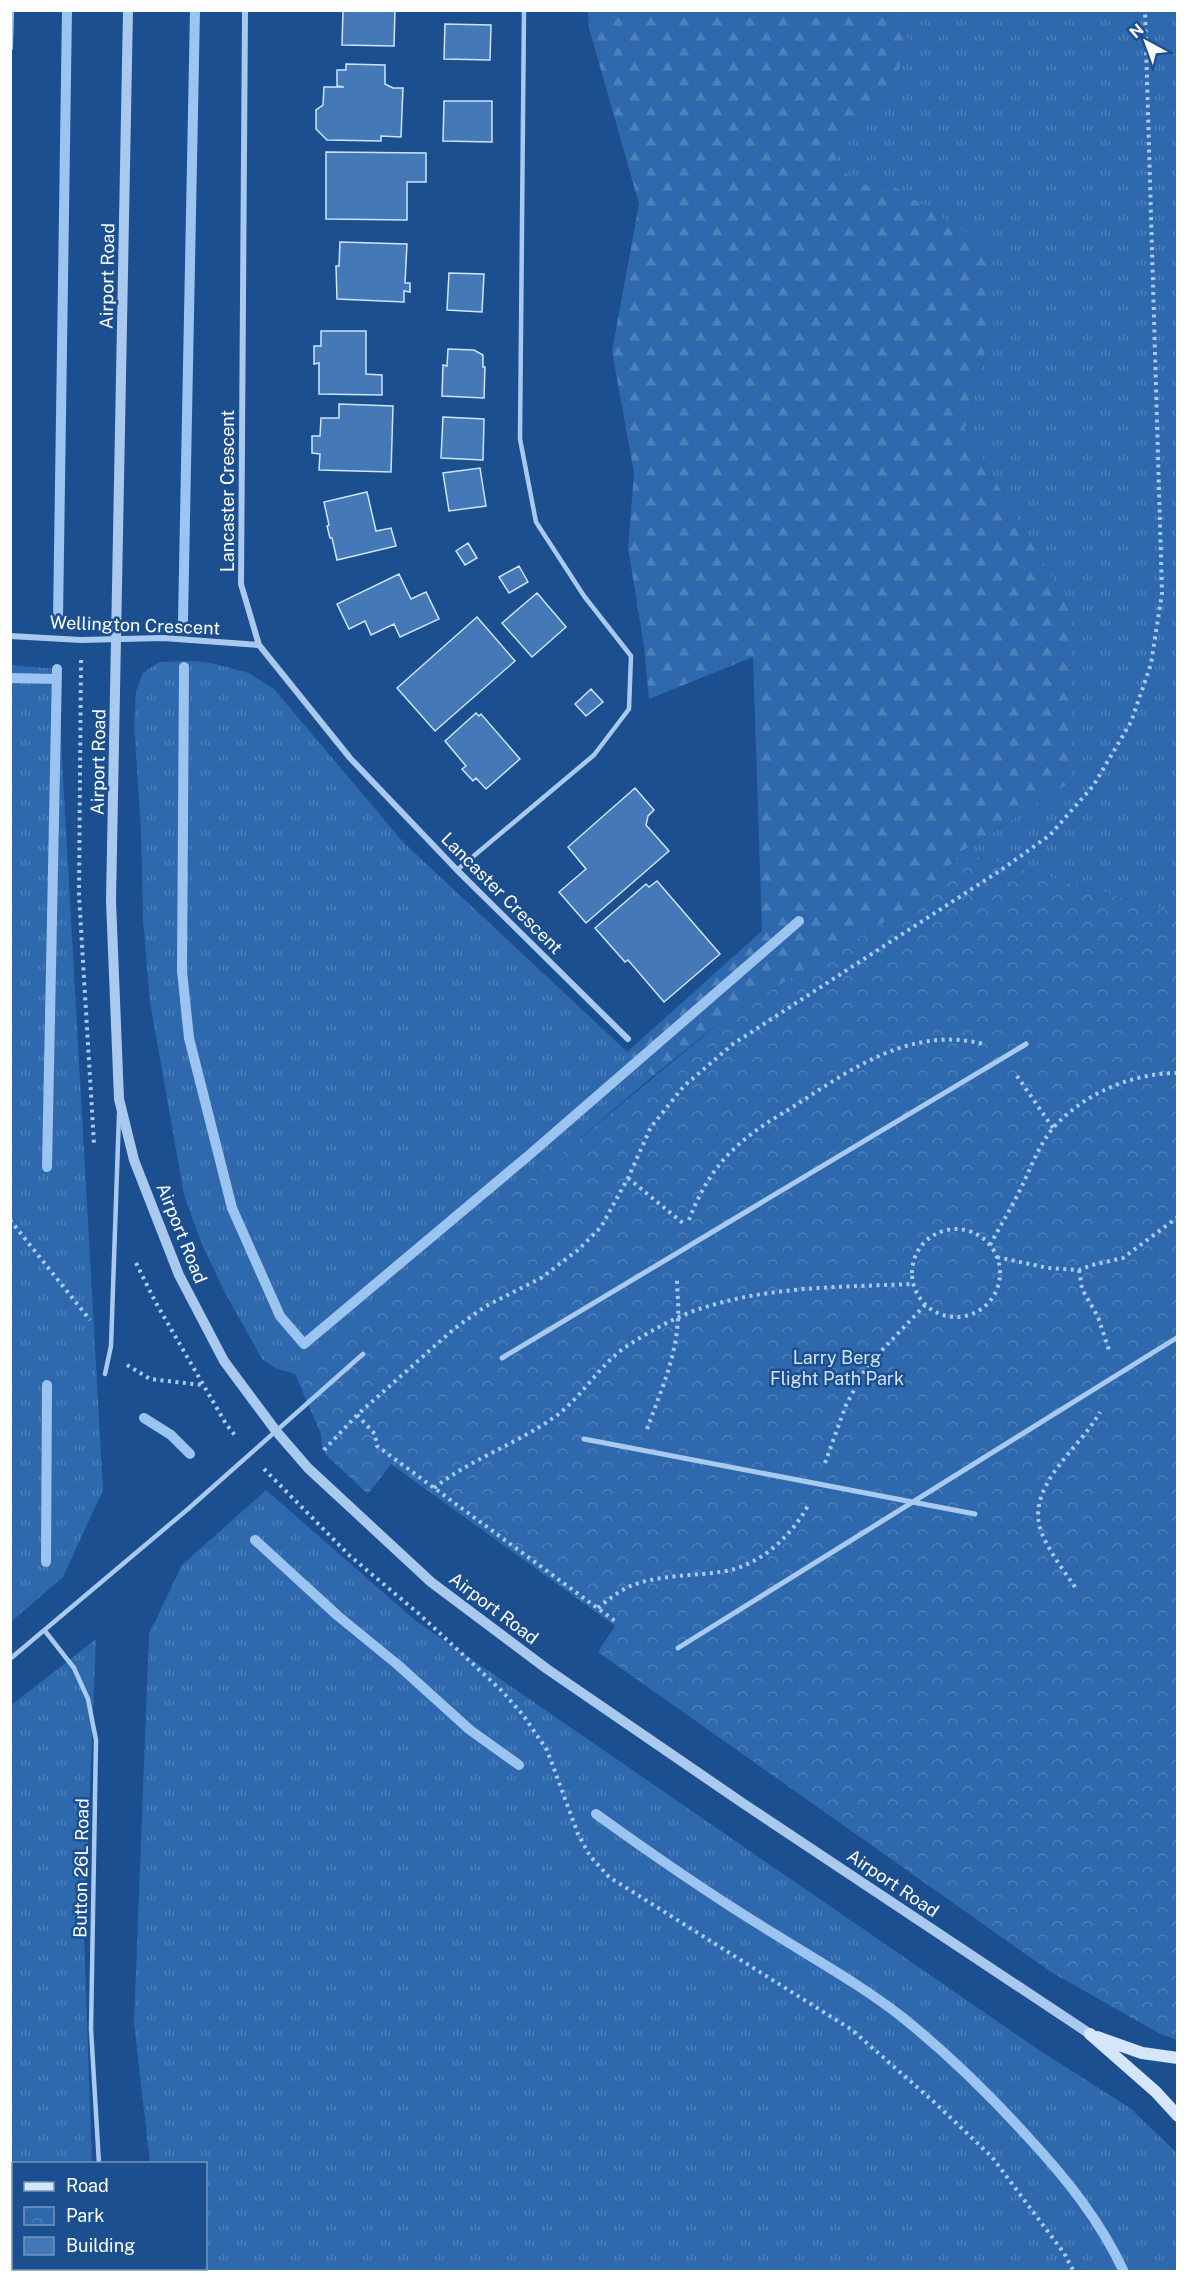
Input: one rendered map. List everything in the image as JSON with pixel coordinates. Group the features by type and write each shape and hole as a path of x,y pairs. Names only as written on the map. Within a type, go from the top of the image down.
{"main road":[{"path":"1090,2034 1142,2053 1178,2058"},
{"path":"1090,2034 1156,2091 1178,2116"}],"street":[{"path":"10,48 11,10"},
{"name":"Airport Road","path":"128,10 111,901 119,1099 134,1160 179,1275 224,1360 276,1431 308,1468 431,1582 538,1662 744,1804 1090,2034"},
{"name":"Lancaster Crescent","path":"245,10 241,584 259,645 350,758 457,870 628,1039"},
{"name":"Wellington Crescent","path":"10,636 81,640 163,638 259,645"},
{"path":"502,1358 1026,1044"},
{"path":"678,1648 1178,1337"},
{"path":"584,1439 975,1514"}],"lane":[{"path":"457,870 594,755 628,709 631,656 584,596 536,522 520,439 525,10"},
{"path":"105,1374 111,1346 119,1099"},
{"path":"10,1659 363,1354"},
{"name":"Button 26L Road","path":"45,1631 74,1668 88,1699 96,1740 91,2029 99,2162"}],"path":[{"path":"334,1437 455,1328 486,1306 541,1278 578,1250 601,1227 628,1178 651,1126 684,1086 733,1044 1001,870 1050,835 1093,786 1131,722 1151,664 1162,593 1145,10"},
{"path":"990,1245 1053,1128 1080,1104 1112,1086 1136,1077 1163,1073 1178,1074"},
{"path":"628,1178 687,1227"},
{"path":"997,1257 1048,1268 1079,1270 1123,1258 1178,1217"},
{"path":"951,1229 966,1230 979,1235 990,1245 997,1257 1000,1272 998,1286 991,1299 980,1310 952,1317 937,1313 926,1305 913,1284 912,1269 916,1254 925,1242 936,1234 951,1229"},
{"path":"1075,1587 1042,1535 1038,1516 1042,1495 1051,1476 1096,1420 1107,1400 1113,1378 1110,1354 1098,1317 1082,1289 1079,1270"},
{"path":"434,1488 450,1475 526,1436 558,1415 601,1367 618,1353 678,1317 708,1306 754,1295 913,1284"},
{"path":"203,1385 226,1424"},
{"path":"357,1415 375,1434 377,1446 615,1621"},
{"path":"287,1494 350,1556 418,1613 501,1690 523,1715 547,1750 578,1834 590,1856 609,1877 852,2030 992,2157 1064,2253 1074,2271"}],"green space":[{"path":"588,11 899,11 909,44 886,104 841,127 834,164 861,184 893,186 984,244 993,323 965,428 1072,613 1072,781 961,852 926,897 728,1016 653,1076 627,1052 762,931 753,657 649,699 644,646 628,548 634,473 612,351 639,204 589,28"},
{"path":"899,11 1177,11 1177,913 961,852 1072,781 1072,613 965,428 993,323 893,186 861,184 834,164 840,127 886,104 909,44"},
{"path":"159,662 211,663 249,673 274,689 404,843 653,1076 537,1175 295,1374 277,1369 262,1359 225,1293 201,1242 184,1195 150,1002 143,920 141,831 134,725 136,691 143,673"},
{"path":"11,665 57,669 103,1490 63,1577 11,1622"},
{"name":"Larry Berg Flight Path Park","path":"961,852 1177,913 1177,2040 1160,2034 1051,1972 598,1652 615,1626 391,1464 368,1494 322,1449 321,1434 295,1374 728,1016 926,897"},
{"path":"266,1490 416,1621 1039,2050 1130,2108 1177,2153 1177,2271 167,2271 207,2270 207,2162 150,2162 134,2023 149,1634 182,1565"},
{"path":"96,1639 84,1933 92,2162 12,2162 12,2257 10,2254 10,1706"},
{"path":"24,2270 113,2271 26,2272"}],"building":[{"path":"343,10 395,10 394,46 342,45"},
{"path":"445,24 491,25 490,60 444,59"},
{"path":"346,64 385,65 385,84 393,88 403,88 401,137 381,136 381,141 327,140 316,129 316,110 323,105 324,87 344,87 337,86 337,70 346,70"},
{"path":"444,101 492,101 492,142 443,141"},
{"path":"326,152 426,153 426,182 407,182 407,220 326,219"},
{"path":"340,242 407,244 405,283 410,283 410,292 404,291 404,302 337,299 336,266 339,266"},
{"path":"449,273 484,274 482,312 447,310"},
{"path":"321,331 366,331 366,374 382,375 382,395 319,394 319,363 314,364 314,346 321,346"},
{"path":"448,349 474,350 483,355 484,398 442,396 443,365 447,366"},
{"path":"339,404 393,406 391,472 319,470 320,454 312,453 312,436 320,436 321,418 339,418"},
{"path":"443,417 484,419 483,460 441,458"},
{"path":"480,468 486,506 449,511 443,473"},
{"path":"367,492 376,531 391,528 396,546 337,560 327,526 329,525 324,502"},
{"path":"468,543 477,558 465,565 456,551"},
{"path":"519,566 528,582 509,593 499,577"},
{"path":"399,574 411,599 426,592 439,619 400,637 394,624 371,635 365,621 349,629 337,604"},
{"path":"537,593 566,627 532,657 502,623"},
{"path":"477,617 515,661 435,731 397,688"},
{"path":"591,689 603,702 586,716 575,704"},
{"path":"476,713 479,716 481,714 520,759 486,789 476,778 473,781 462,769 466,766 445,741"},
{"path":"635,788 654,810 648,816 646,825 669,851 586,923 559,892 586,869 568,847"},
{"path":"657,881 720,954 664,1002 628,960 625,962 595,928 646,884 649,887"}],"waterway":[{"path":"58,619 67,10"},
{"path":"183,620 195,10"},
{"path":"184,667 182,971 189,1038 232,1208 280,1316 304,1344 528,1156 799,921"},
{"path":"47,1167 57,669"},
{"path":"10,678 57,679"},
{"path":"46,1562 47,1385"},
{"path":"144,1418 171,1435 190,1454"},
{"path":"255,1540 338,1616 398,1665 470,1730 519,1765"},
{"path":"596,1814 705,1890 871,1994 935,2045 997,2104 1055,2167 1093,2217 1124,2272"}]}
